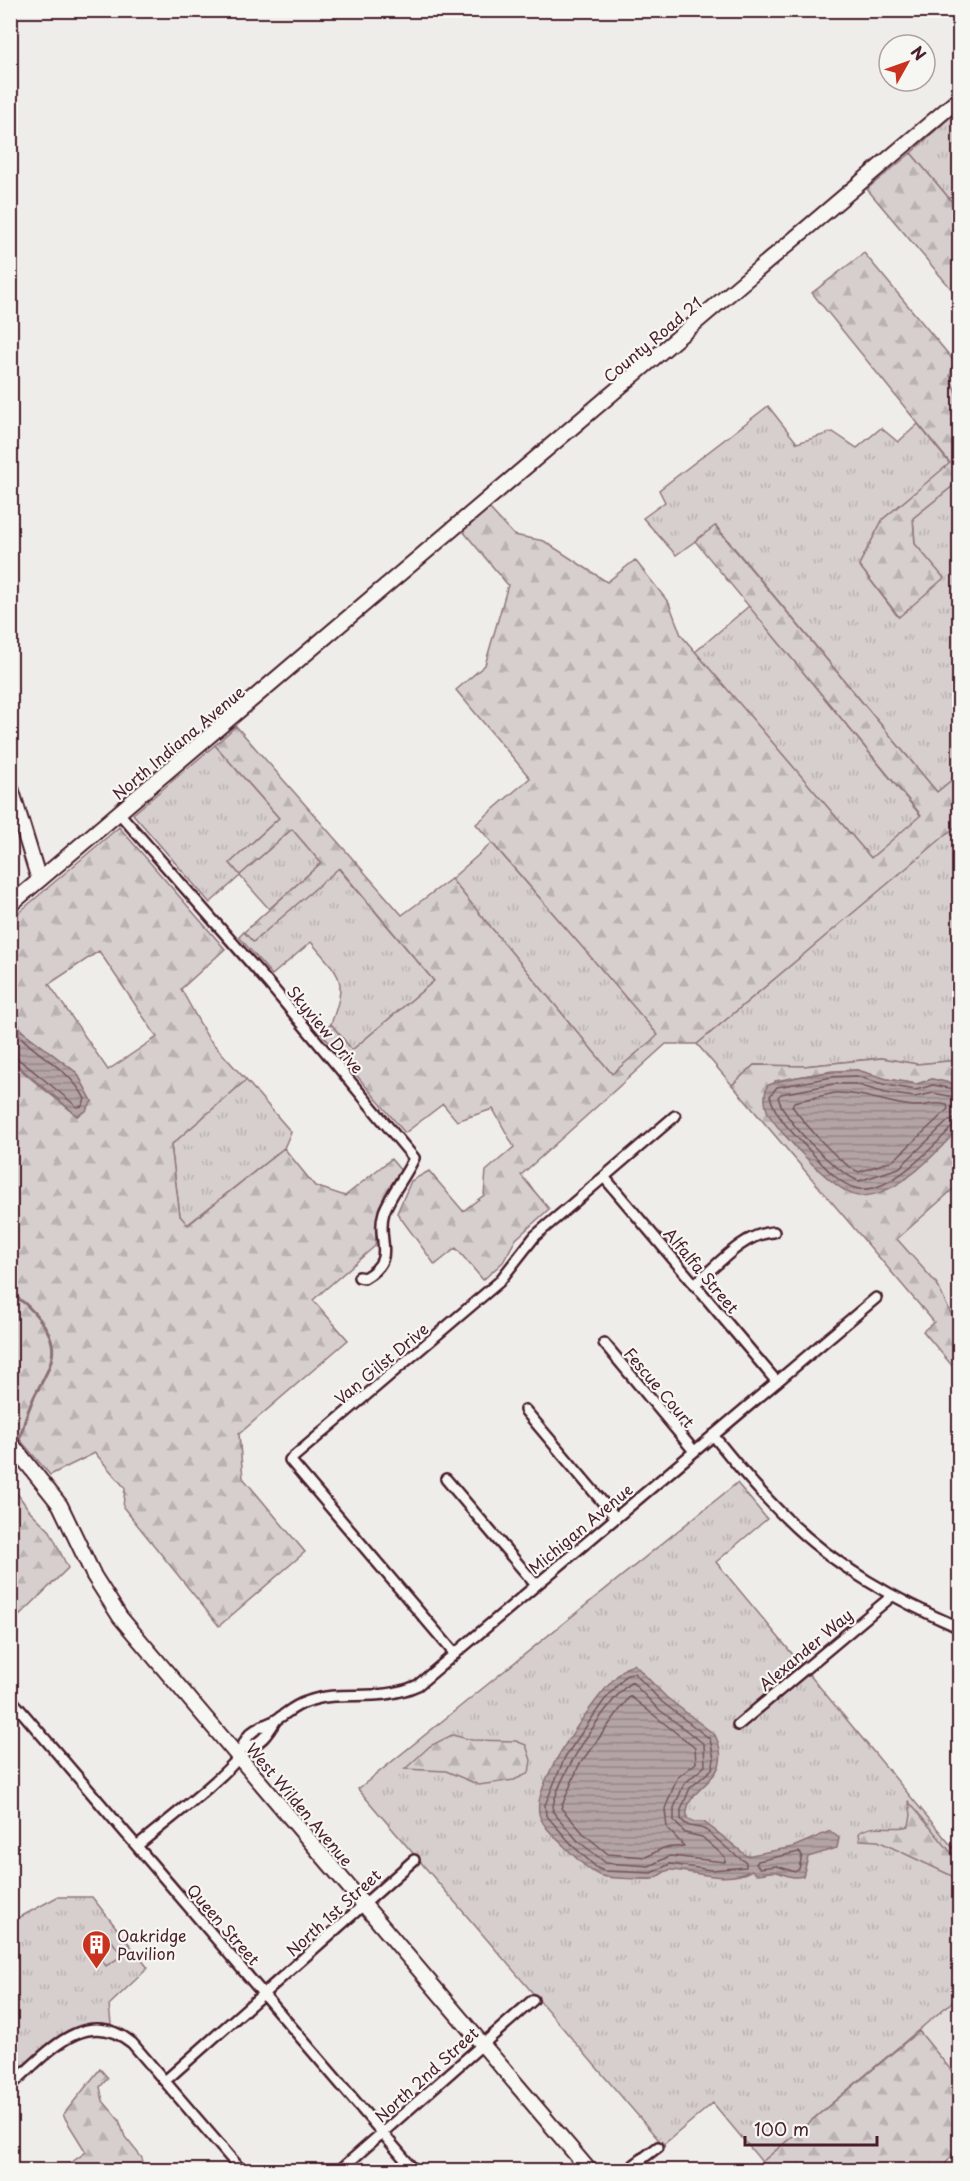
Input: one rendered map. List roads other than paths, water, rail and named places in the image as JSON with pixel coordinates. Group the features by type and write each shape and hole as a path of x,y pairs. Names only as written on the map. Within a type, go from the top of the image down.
{"street":[{"name":"County Road 21","path":"367,604 960,98"},
{"name":"North Indiana Avenue","path":"10,905 367,604"},
{"path":"10,785 39,880"},
{"name":"Skyview Drive","path":"119,813 270,985 414,1158 384,1213 385,1252 381,1265 364,1278 359,1277"},
{"name":"Van Gilst Drive","path":"455,1654 290,1460 500,1282 535,1236 675,1116"},
{"name":"Alfalfa Street","path":"604,1177 777,1382"},
{"path":"694,1285 749,1239 761,1232 774,1232"},
{"name":"Michigan Avenue","path":"138,1845 241,1753 249,1735 258,1727 314,1699 399,1694 418,1685 876,1298"},
{"name":"Fescue Court","path":"604,1343 694,1451"},
{"path":"525,1410 616,1518"},
{"path":"713,1436 753,1484 798,1530 845,1567 892,1596 960,1628"},
{"name":"West Wilden Avenue","path":"10,1442 60,1505 110,1603 241,1753 364,1905 589,2170"},
{"path":"446,1479 536,1585"},
{"name":"Alexander Way","path":"738,1725 892,1596"},
{"name":"Queen Street","path":"10,1698 414,2170"},
{"name":"North 1st Street","path":"165,2081 414,1860"},
{"name":"North 2nd Street","path":"340,2170 533,2000"},
{"path":"10,2086 68,2036 88,2029 102,2028 122,2035 165,2081 241,2170"},
{"path":"627,2170 658,2147"}],"water":[{"path":"11,1012 22,1031 77,1073 92,1101 86,1111 77,1116 11,1058"},
{"path":"857,1070 887,1079 917,1084 932,1079 960,1085 959,1128 927,1161 901,1182 874,1194 859,1196 837,1185 809,1161 774,1122 768,1113 765,1100 767,1086 775,1083 810,1075"},
{"path":"634,1664 666,1697 715,1735 720,1751 720,1763 715,1773 693,1797 688,1806 687,1818 693,1822 703,1822 746,1856 793,1847 830,1831 839,1838 837,1848 808,1857 803,1876 796,1877 775,1872 756,1874 752,1870 723,1877 669,1870 652,1879 627,1879 602,1876 582,1863 542,1822 539,1813 540,1799 546,1780 557,1759 584,1716 612,1681 624,1669"}],"waterway":[{"path":"10,1295 21,1301 36,1315 45,1326 52,1345 50,1364 30,1407 18,1444"},
{"path":"10,1475 15,1456"}],"place":[{"name":"Oakridge Pavilion","path":"96,1970"}]}
